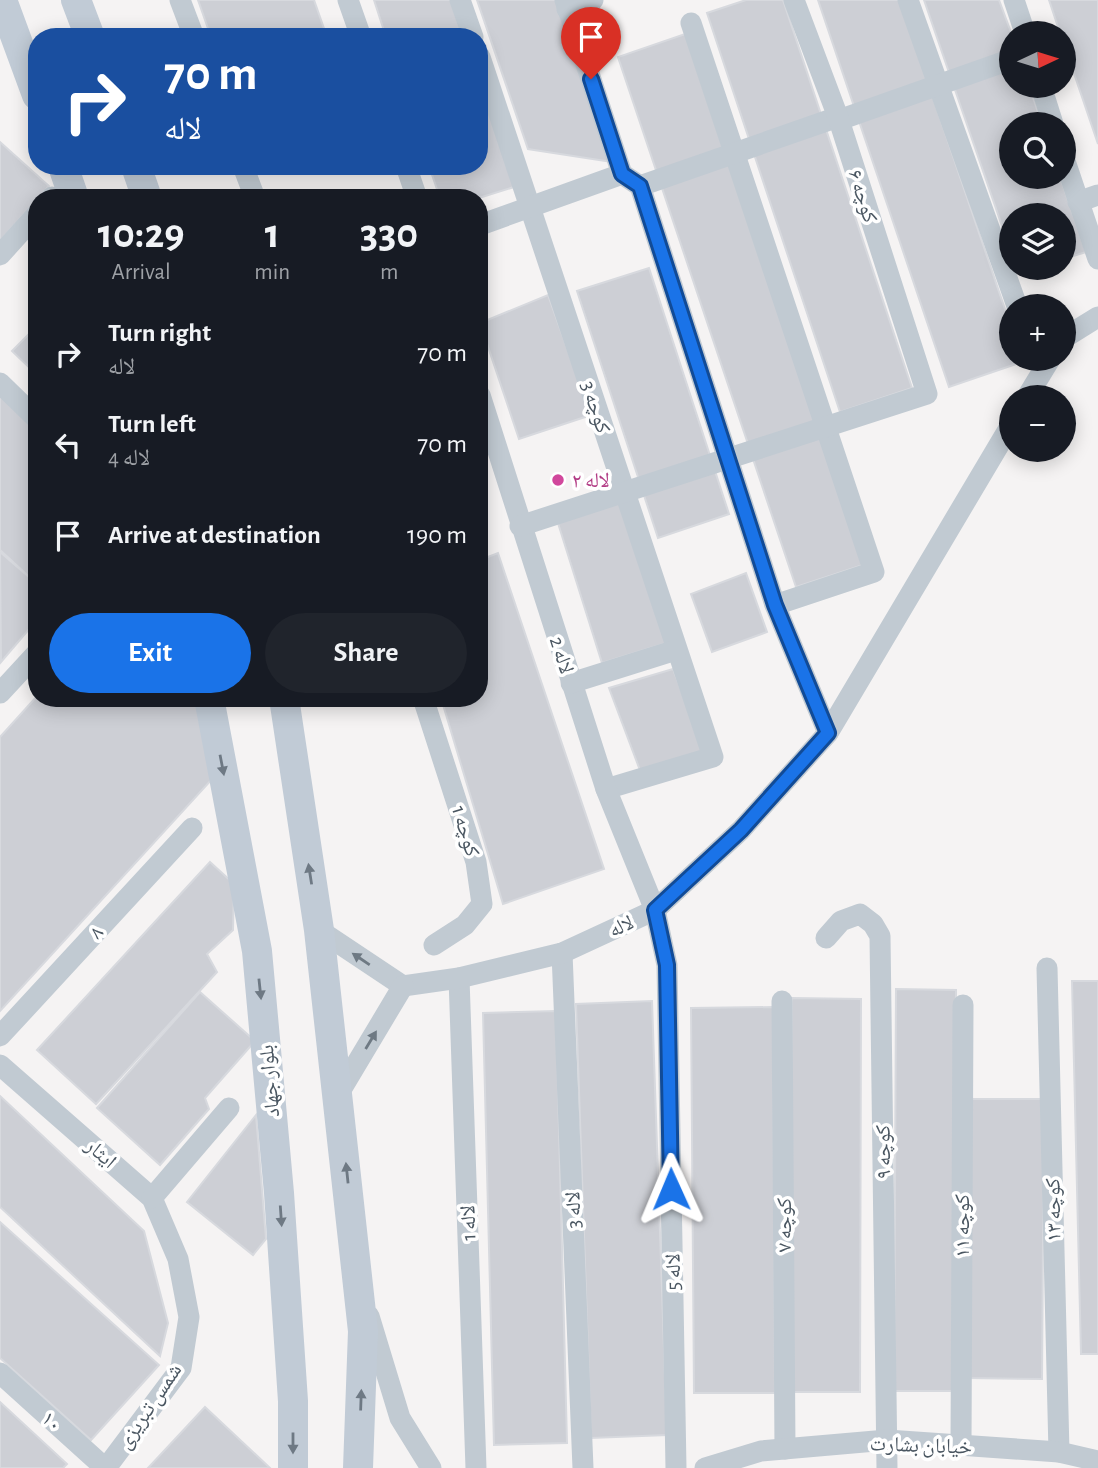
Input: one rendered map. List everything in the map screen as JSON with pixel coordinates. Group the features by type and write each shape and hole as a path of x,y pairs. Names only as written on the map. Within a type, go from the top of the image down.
{"main road":[{"path":"2,0 28,71"},
{"path":"76,0 87,28"},
{"name":"بلوار جهاد","path":"211,707 257,951 279,1193 293,1401 293,1468"},
{"path":"285,707 319,930 358,1277 363,1331 358,1468"}],"street":[{"path":"180,0 191,28"},
{"path":"348,0 359,28"},
{"path":"460,0 470,28"},
{"path":"593,0 566,4 622,174 640,186 775,605 828,733"},
{"name":"کوچه ۶","path":"794,0 838,118 927,394 826,426"},
{"path":"908,0 1013,294"},
{"path":"1014,0 1021,21"},
{"path":"691,23 873,572 775,605"},
{"path":"640,186 999,64"},
{"name":"کوچه 3","path":"488,81 713,757 606,789"},
{"path":"488,222 622,174"},
{"path":"1076,178 1088,199 1098,259"},
{"path":"0,255 28,224"},
{"path":"1076,331 1098,317"},
{"path":"0,383 28,410"},
{"name":"لاله 2","path":"488,422 606,789 655,910"},
{"path":"520,526 826,426"},
{"name":"لاله","path":"403,986 459,978 562,953 655,910 741,830 828,733 999,446"},
{"path":"571,683 676,650"},
{"path":"0,693 28,663"},
{"name":"کوچه 1","path":"426,707 476,862 482,904 465,925 434,945"},
{"name":"۸","path":"0,1037 192,828"},
{"name":"لاله 5","path":"655,910 667,965 676,1468"},
{"name":"کوچه ۹","path":"826,938 841,921 860,914 873,924 880,936 887,1440"},
{"path":"319,930 403,986 339,1093"},
{"name":"لاله 3","path":"562,953 583,1468"},
{"name":"کوچه ۱۳","path":"1047,968 1059,1452"},
{"name":"لاله 1","path":"459,978 476,1468"},
{"name":"کوچه ۷","path":"782,1001 785,1448"},
{"name":"کوچه ۱۱","path":"961,1446 963,1005"},
{"name":"ایثار","path":"0,1065 152,1198 178,1259"},
{"path":"152,1198 229,1108"},
{"name":"شمس تبریزی","path":"106,1468 181,1368 190,1317 178,1259"},
{"path":"358,1277 400,1418 431,1468"},
{"name":"۱۰","path":"0,1373 106,1468"},
{"path":"887,1440 887,1468"},
{"name":"خیابان بشارت","path":"705,1468 761,1460 785,1448 887,1440 1059,1452 1098,1461"}],"building":[{"path":"198,0 314,0 324,28 208,28"},
{"path":"374,0 452,0 461,28 383,28"},
{"path":"477,0 556,0 612,162 528,149"},
{"path":"746,0 783,0 912,388 840,412 707,13"},
{"path":"818,0 900,0 1000,294 999,370 949,387"},
{"path":"924,0 999,0 1007,21 999,21 999,98 1033,98 1038,112 999,112 999,189 1064,189 1069,203 999,203 999,217"},
{"path":"1049,0 1098,0 1098,144 1076,79 1076,21 1056,21"},
{"path":"688,33 866,564 796,587 618,57"},
{"path":"488,107 514,187 488,195 488,189 437,189 432,175 488,175"},
{"path":"0,142 28,167 28,175 37,175 49,186 46,189 28,189 28,210 0,241"},
{"path":"1076,223 1086,252 1076,255"},
{"path":"649,268 729,514 658,538 577,291"},
{"path":"548,295 591,415 519,439 488,347 488,320"},
{"path":"28,335 28,366 12,351"},
{"path":"0,391 28,416 28,576 0,550"},
{"path":"622,501 673,641 602,663 557,520"},
{"path":"0,552 28,576 28,630 1,662"},
{"path":"498,553 604,869 503,904 444,707 488,707 488,557"},
{"path":"746,573 767,632 712,652 691,594"},
{"path":"673,669 704,751 641,773 609,688"},
{"path":"28,706 197,707 214,777 0,1011 0,737"},
{"path":"210,862 234,884 233,930 207,954 217,972 96,1104 37,1050"},
{"path":"1072,981 1098,981 1098,1354 1081,1354"},
{"path":"896,989 956,990 954,1391 894,1391"},
{"path":"200,992 255,1041 205,1098 209,1109 160,1165 97,1108"},
{"path":"792,998 861,999 860,1392 790,1392"},
{"path":"652,1001 667,1435 591,1438 576,1004"},
{"path":"773,1007 775,1393 694,1393 691,1008"},
{"path":"556,1011 567,1443 494,1445 483,1013"},
{"path":"0,1096 144,1231 168,1323 160,1356 0,1207"},
{"path":"971,1099 1044,1099 1042,1379 969,1378"},
{"path":"256,1115 266,1239 253,1255 187,1202"},
{"path":"0,1222 159,1365 91,1440 0,1358"},
{"path":"0,1402 67,1464 63,1468 0,1468"},
{"path":"205,1407 270,1468 148,1468"}],"place":[{"name":"لاله ۲","path":"558,480"}],"route":[{"path":"591,79 622,174 640,186 775,605 828,733 741,830 655,910 667,965 671,1189"}]}
